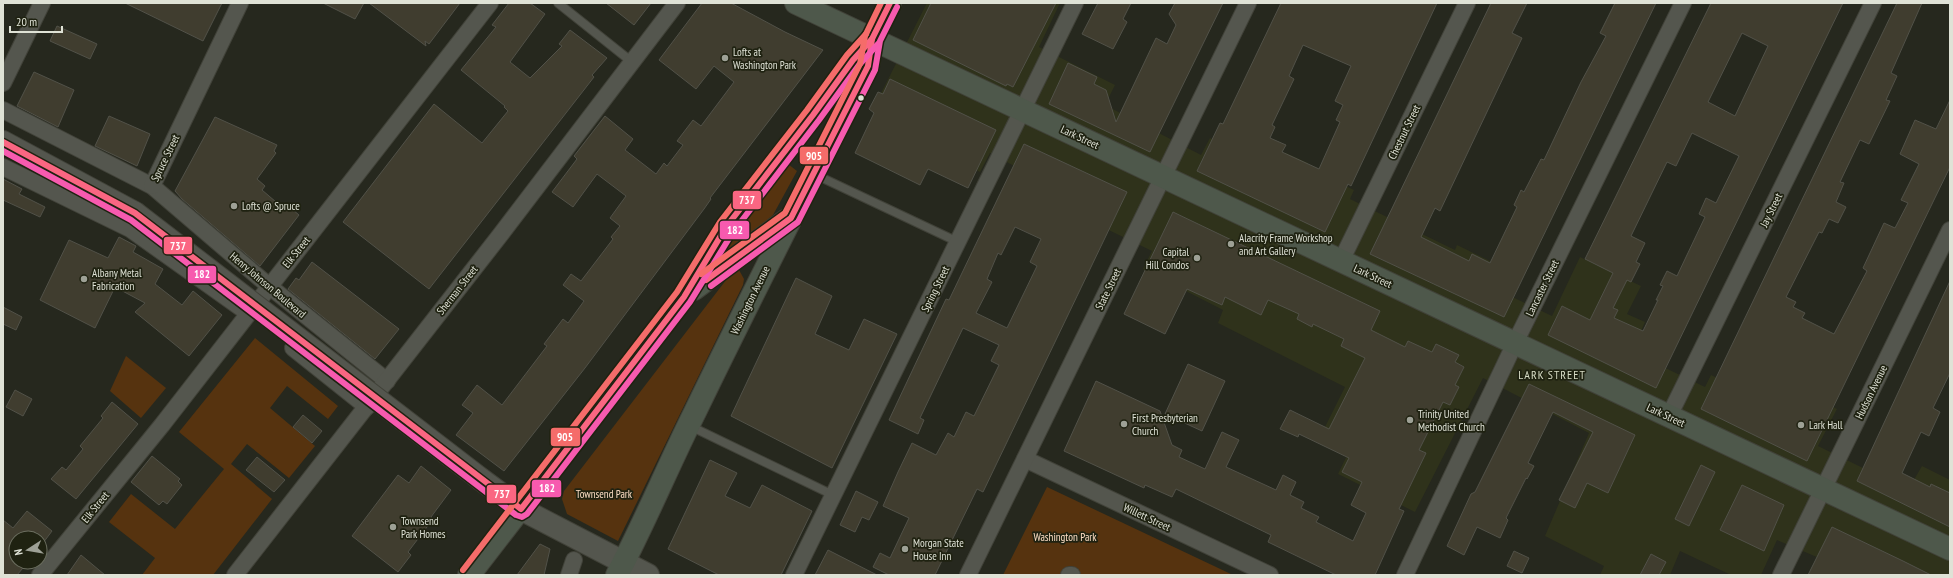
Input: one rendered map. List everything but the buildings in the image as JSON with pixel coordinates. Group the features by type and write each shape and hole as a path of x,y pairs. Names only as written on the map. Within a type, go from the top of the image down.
{"main road":[{"name":"Lark Street","path":"796,3 1950,549"},
{"name":"Washington Avenue","path":"620,569 635,541 688,425 868,66 872,39 890,3"},
{"path":"469,575 684,297 726,227 813,115 853,60 872,39"},
{"name":"Henry Johnson Boulevard","path":"3,142 135,212 521,509 620,569 648,575"},
{"path":"684,297 791,218"}],"street":[{"path":"3,83 42,3"},
{"name":"Spruce Street","path":"3,110 152,186 240,3"},
{"name":"Elk Street","path":"40,575 162,424 490,3"},
{"name":"Sherman Street","path":"235,575 367,407 677,3"},
{"name":"Spring Street","path":"794,575 1075,3"},
{"name":"State Street","path":"968,575 1248,3"},
{"name":"Chestnut Street","path":"1341,261 1467,3"},
{"name":"Lancaster Street","path":"1405,575 1515,343 1683,3"},
{"name":"Jay Street","path":"1669,416 1873,3"},
{"path":"3,167 130,229 248,313 367,407"},
{"name":"Henry Johnson Boulevard","path":"152,186 269,286 387,381"},
{"name":"Hudson Avenue","path":"1781,575 1950,230"},
{"name":"Willett Street","path":"1025,459 1270,575"},
{"path":"569,575 574,560"}],"lane":[{"path":"558,3 632,62"},
{"path":"814,173 958,242"},
{"path":"688,425 833,495"}],"shaded area":[{"path":"927,3 1060,3 1039,47 1115,85 1105,105 1201,155 1210,138 1278,171 1286,153 1308,163 1307,167 1354,190 1350,199 1455,250 1457,245 1490,261 1481,282 1552,316 1580,257 1641,286 1627,314 1645,322 1632,352 1705,387 1711,375 1769,403 1780,381 1837,409 1818,446 1908,490 1922,466 1950,480 1950,575 1843,575 1845,569 1777,540 1761,575 1731,575 1680,551 1670,575 1600,575 1604,566 1545,536 1589,433 1483,378 1415,512 1338,474 1354,441 1325,427 1345,387 1218,323 1223,310 1143,269 1152,251 1055,204 1029,174 990,153 980,172 905,134 879,97"}],"green space":[{"path":"788,164 797,171 773,215 731,249 725,246"},
{"name":"Townsend Park","path":"739,270 744,279 743,285 618,541 567,514 562,499 564,491 733,271"},
{"path":"255,338 338,406 328,419 287,386 270,408 315,446 289,478 247,444 231,464 272,499 213,575 142,575 155,558 109,522 131,494 175,529 224,469 179,432"},
{"path":"126,356 166,388 141,418 110,391"},
{"name":"Washington Park","path":"1047,487 1233,575 1003,575"}],"transit line":[{"name":"905","path":"701,274 785,213 860,64 865,36 881,3"},
{"name":"737","path":"706,280 791,218 868,66 872,39 890,3"},
{"name":"182","path":"711,286 798,222 875,70 880,41 897,7"},
{"name":"905","path":"463,570 677,292 720,222 807,110 847,55 866,34"},
{"name":"737","path":"3,142 135,213 521,509 684,297 726,227 813,115 853,60 872,39"},
{"name":"182","path":"3,151 131,220 516,515 522,517 527,514 690,302 733,232 859,65 878,44"}],"place":[{"name":"Lofts at Washington Park","path":"725,58"},
{"name":"Lofts @ Spruce","path":"234,206"},
{"name":"Alacrity Frame Workshop and Art Gallery","path":"1231,244"},
{"name":"Capital Hill Condos","path":"1197,258"},
{"name":"Albany Metal Fabrication","path":"84,279"},
{"name":"Trinity United Methodist Church","path":"1410,420"},
{"name":"First Presbyterian Church","path":"1124,424"},
{"name":"Lark Hall","path":"1801,425"},
{"name":"Townsend Park Homes","path":"393,527"},
{"name":"Morgan State House Inn","path":"905,549"}],"district":[{"name":"LARK STREET","path":"1552,374"}]}
